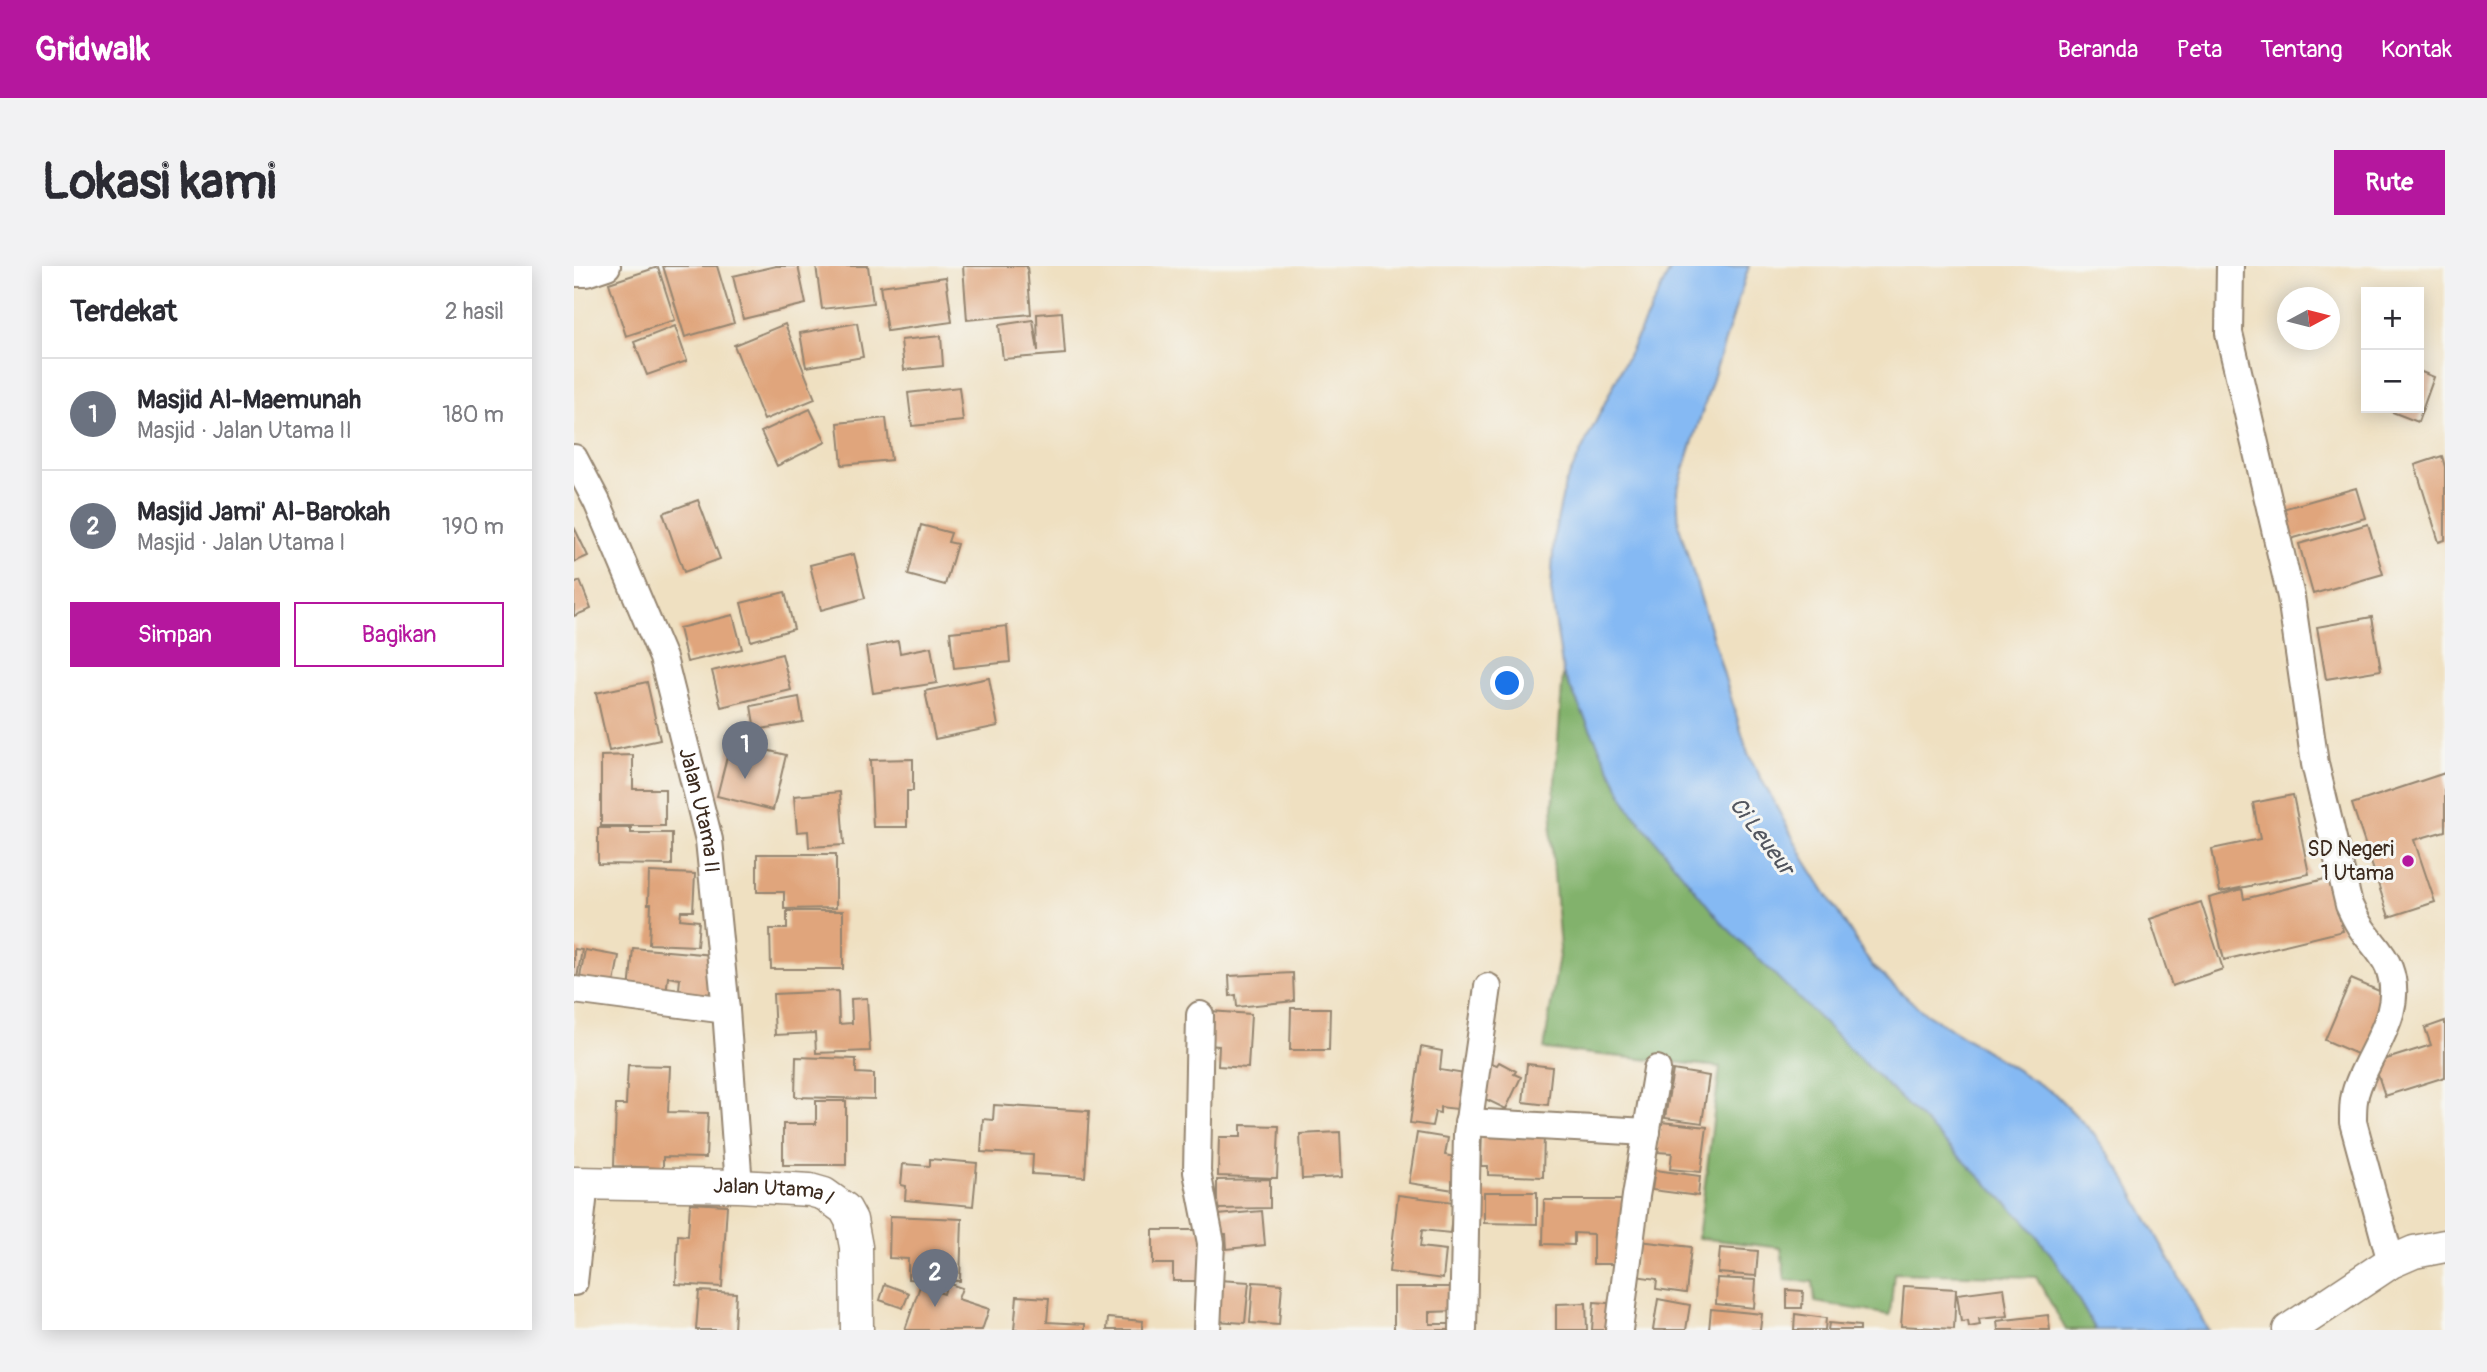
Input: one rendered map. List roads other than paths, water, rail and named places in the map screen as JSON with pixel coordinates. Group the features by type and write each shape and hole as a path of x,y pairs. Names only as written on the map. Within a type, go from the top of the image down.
{"street":[{"path":"574,273 586,273 607,266"},
{"path":"2231,266 2229,333 2291,597 2315,764 2349,905 2359,925 2389,967 2393,984 2390,1017 2357,1086 2353,1113 2358,1149 2391,1262"},
{"name":"Jalan Utama II","path":"574,458 597,502 650,623 673,689 709,840 726,1010 739,1186"},
{"path":"1463,1330 1468,1122 1488,987"},
{"path":"574,990 726,1010"},
{"path":"1200,1015 1197,1172 1211,1243 1207,1330"},
{"path":"1619,1330 1657,1069"},
{"path":"1468,1122 1647,1132"},
{"path":"574,1282 579,1183"},
{"name":"Jalan Utama I","path":"579,1183 739,1186 810,1190 824,1194 845,1209 855,1234 857,1330"},
{"path":"2289,1330 2391,1262 2414,1252 2445,1246"}],"water":[{"name":"Ci Leueur","path":"1672,266 1749,266 1677,491 1679,526 1748,754 1805,860 1872,966 1921,1010 2055,1094 2092,1132 2121,1171 2208,1330 2096,1330 2056,1261 2026,1222 1720,921 1629,808 1563,673 1551,590 1554,535 1565,484"}],"place":[{"name":"Masjid Al-Maemunah","path":"745,779"},
{"name":"SD Negeri 1 Utama","path":"2408,861"},
{"name":"Masjid Jami' Al-Barokah","path":"935,1307"}]}
